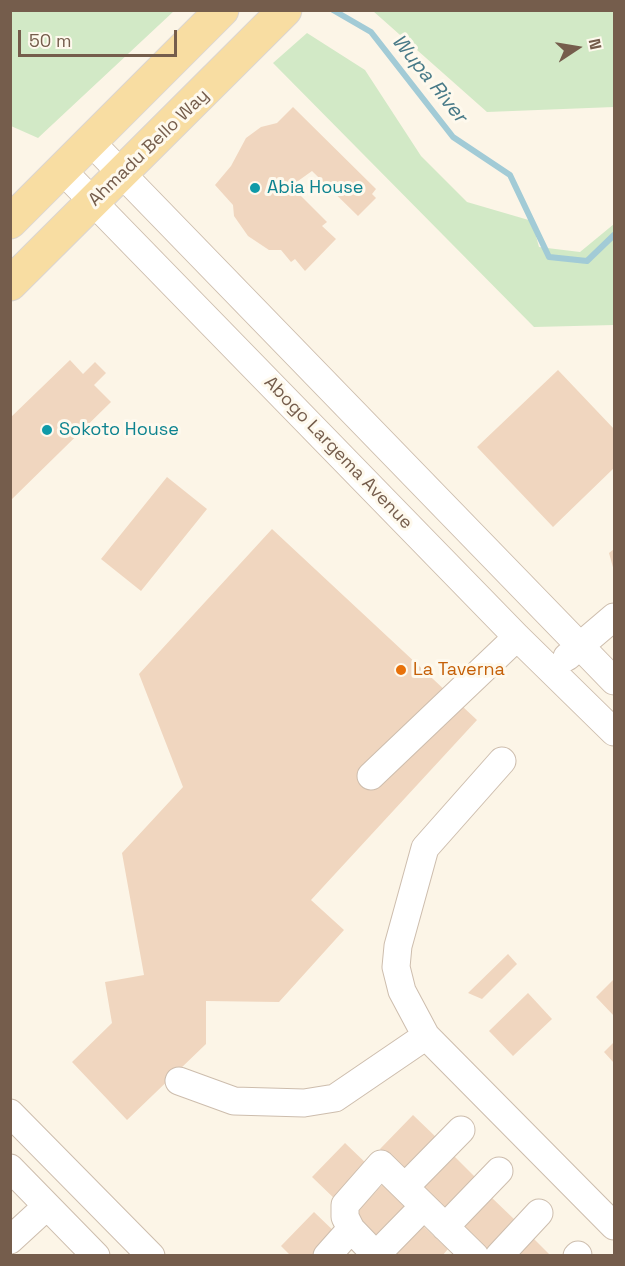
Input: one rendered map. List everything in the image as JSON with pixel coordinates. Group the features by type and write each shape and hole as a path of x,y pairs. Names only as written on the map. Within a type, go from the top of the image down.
{"main road":[{"path":"10,222 222,10"},
{"name":"Ahmadu Bello Way","path":"10,284 204,94 285,10"}],"street":[{"path":"92,142 615,681"},
{"name":"Abogo Largema Avenue","path":"63,171 517,637 615,732"},
{"path":"553,670 615,617"},
{"path":"371,776 517,637"},
{"path":"502,761 425,848 416,873 398,946 396,967 402,991 426,1036 615,1226"},
{"path":"179,1081 234,1101 304,1103 335,1098 426,1036"},
{"path":"10,1113 151,1256"},
{"path":"405,1187 460,1130"},
{"path":"424,1206 377,1255 351,1229 345,1217 345,1204 381,1164 405,1187 424,1206 445,1227 464,1252"},
{"path":"10,1168 96,1256"},
{"path":"445,1227 500,1171"},
{"path":"10,1240 47,1206"},
{"path":"499,1256 539,1213"},
{"path":"327,1256 351,1229"}],"green space":[{"path":"11,10 174,11 38,138 11,126"},
{"path":"373,11 614,11 614,107 487,112"},
{"path":"307,33 365,70 421,156 467,202 532,221 539,247 580,252 614,224 614,325 534,327 273,63"}],"building":[{"name":"Abia House","path":"293,107 376,189 372,194 376,198 358,216 312,171 291,186 327,222 322,226 336,239 305,271 295,259 291,262 281,250 269,250 248,236 234,216 233,205 215,185 231,166 246,138 261,127 277,123"},
{"name":"Sokoto House","path":"70,360 83,374 95,362 106,373 94,385 111,402 10,501 10,418"},
{"path":"558,370 614,429 614,468 553,527 477,447"},
{"path":"167,477 207,509 141,591 101,559"},
{"path":"272,529 477,720 311,900 344,930 279,1002 206,1001 206,1044 127,1120 72,1062 112,1023 105,982 144,975 122,853 183,787 139,674"},
{"path":"614,549 614,571 609,553"},
{"path":"508,954 517,964 482,999 468,993"},
{"path":"614,979 614,1016 596,997"},
{"path":"528,993 552,1019 513,1056 489,1031"},
{"path":"614,1042 614,1063 604,1052"},
{"path":"413,1115 438,1139 405,1174 380,1149"},
{"path":"345,1143 370,1167 338,1202 312,1177"},
{"path":"453,1155 478,1180 446,1214 420,1190"},
{"path":"383,1184 408,1209 376,1244 350,1219"},
{"path":"490,1196 515,1220 482,1255 457,1230"},
{"path":"314,1212 339,1236 321,1256 291,1256 281,1246"},
{"path":"422,1225 448,1249 442,1256 393,1256"},
{"path":"531,1236 551,1256 513,1256"}],"waterway":[{"name":"Wupa River","path":"333,10 371,32 453,137 510,175 549,257 587,261 614,235"}],"place":[{"name":"Abia House","path":"255,188"},
{"name":"Sokoto House","path":"47,430"},
{"name":"La Taverna","path":"401,670"}]}
